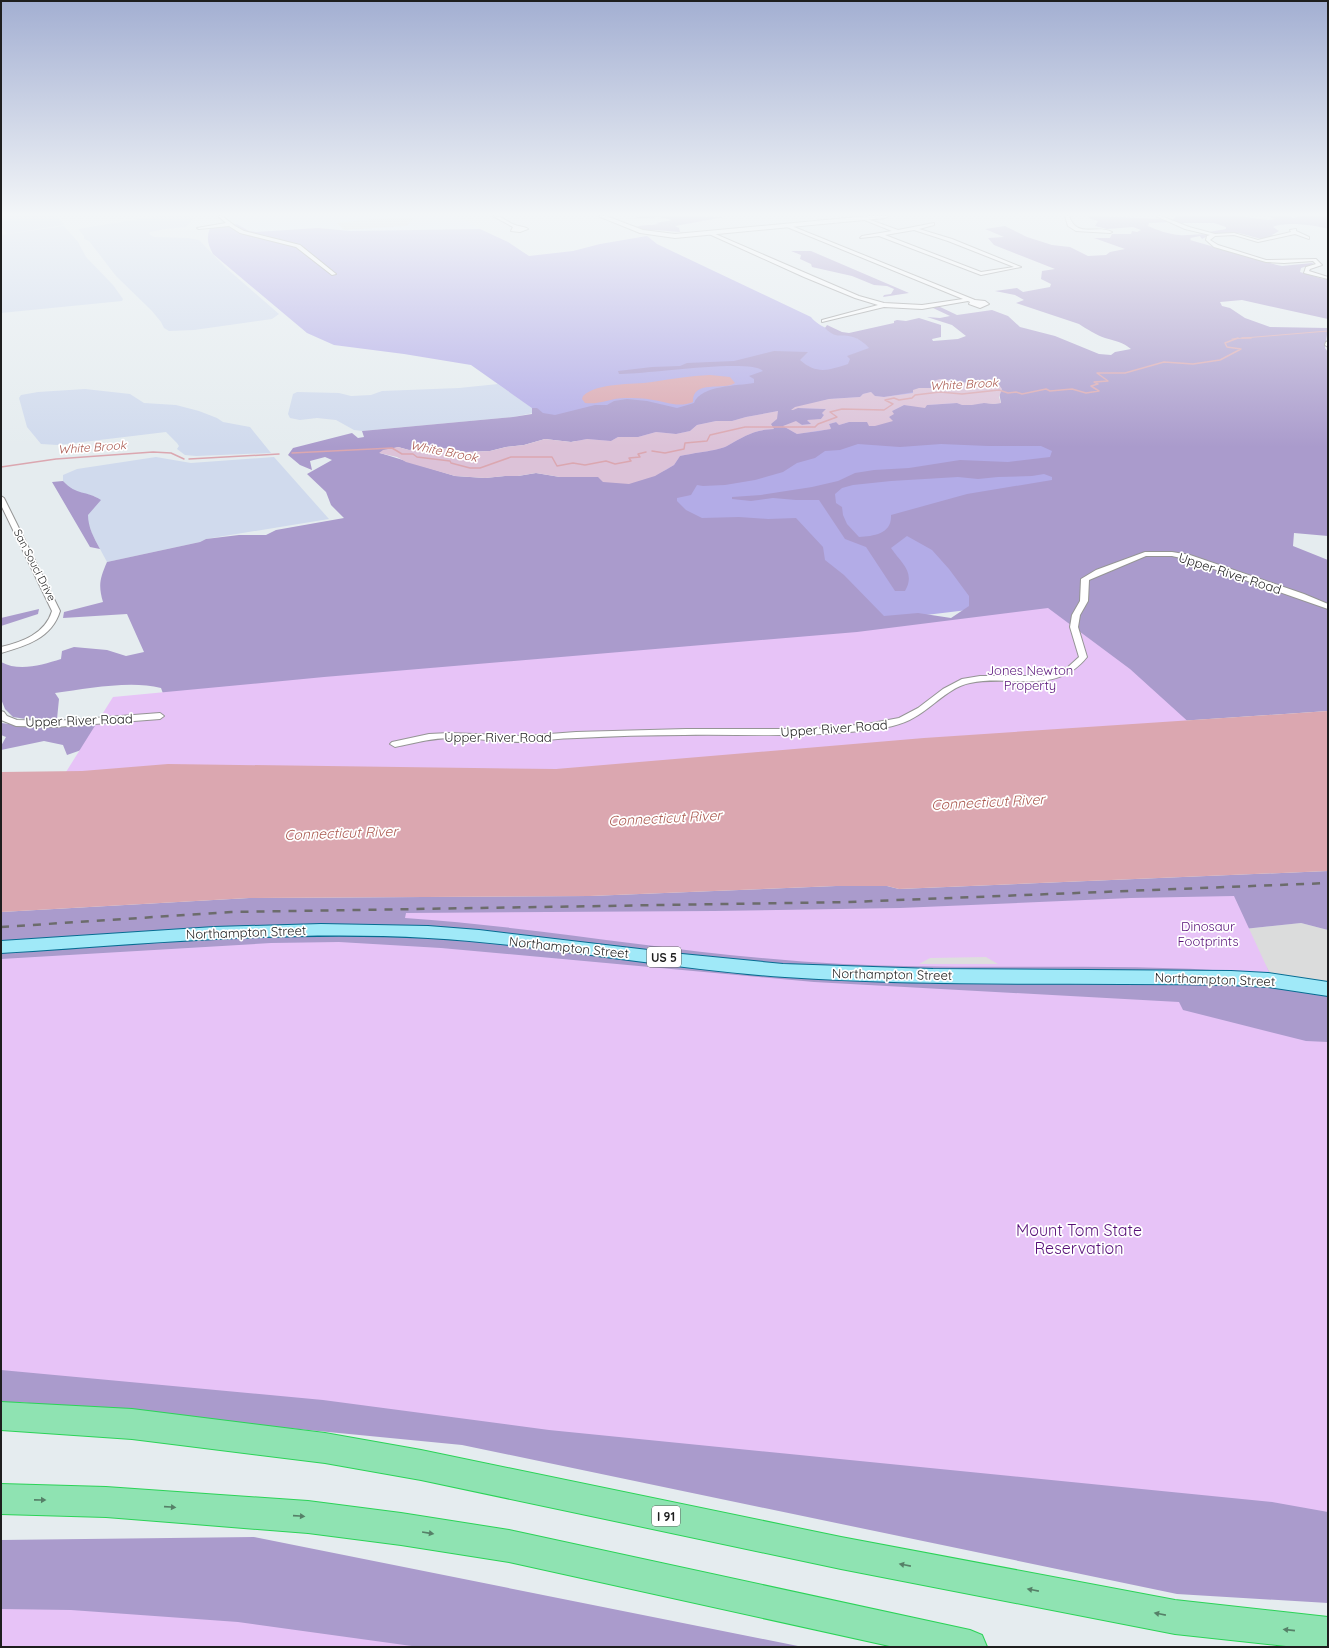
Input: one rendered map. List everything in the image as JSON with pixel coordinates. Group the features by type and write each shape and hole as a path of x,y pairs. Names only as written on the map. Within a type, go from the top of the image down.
{"highway":[{"name":"I 91","path":"1,1416 132,1424 325,1448 421,1466 841,1553 1175,1617 1328,1634"},
{"path":"1,1499 106,1502 301,1516 401,1529 509,1546 970,1647"}],"main road":[{"name":"Northampton Street","path":"1,946 241,932 315,930 383,931 491,938 742,966 818,972 926,976 1231,978 1268,980 1328,989"}],"street":[{"path":"848,293 884,306 922,307 971,300 954,293"},
{"path":"824,321 884,306"},
{"name":"San Souci Drive","path":"1,498 56,611 53,621 44,631 28,640 1,650"},
{"name":"Upper River Road","path":"395,744 440,736 513,739 553,738 574,735 683,732 775,732 826,730 894,723 915,715 952,687 966,681 979,679 1039,678 1061,675 1076,666 1083,657 1074,627 1076,615 1084,601 1085,579 1098,572 1145,554 1187,556 1328,607"},
{"name":"Upper River Road","path":"1,714 4,718 16,723 55,724 160,716"}],"shaded area":[{"path":"1,293 119,293 123,299 122,301 1,313"},
{"path":"133,293 255,293 279,314 272,319 194,330 169,331 164,328 152,311"},
{"path":"259,293 760,293 811,317 825,327 853,336 1086,458 1009,605 876,621 683,520 546,418 471,365 404,354 334,345 307,333"},
{"path":"940,379 968,383 974,381 997,382 1002,389 999,397 1001,403 962,405 957,403 927,405 925,408 904,405 892,411 894,414 889,417 893,421 875,426 869,426 867,422 849,422 839,425 836,422 829,424 831,429 797,434 783,426 796,421 802,425 811,424 807,420 821,419 824,415 822,413 826,409 798,408 791,410 795,407 829,399 860,397 863,394 871,392 875,396 884,397 913,393 913,390 919,388 933,388 936,385 930,382"},
{"path":"498,384 532,408 533,413 513,417 362,431 354,430 336,420 317,418 300,420 290,418 288,414 293,394 297,392 339,393 351,396 371,395 382,391 459,388"},
{"path":"85,389 130,394 144,403 176,405 199,411 223,422 250,427 271,453 196,456 185,455 177,449 179,446 166,432 58,445 41,444 27,427 19,398 21,395 38,392"},
{"path":"778,411 777,419 771,424 774,429 755,432 744,436 723,448 680,456 674,465 655,476 629,484 603,482 598,477 560,477 536,473 518,476 485,478 455,476 406,462 397,457 379,453 383,450 398,447 409,450 436,447 466,452 490,451 524,445 545,439 571,442 587,439 611,441 618,437 638,437 656,432 676,434 690,431 697,425 716,421 732,421"},
{"path":"156,457 191,463 274,457 329,519 206,539 200,542 107,562 92,534 88,522 88,514 100,500 94,496 76,492 70,488 63,481 63,475 77,469"},
{"path":"1301,923 1328,930 1328,989 1271,975 1244,929"},
{"path":"986,957 998,964 919,964 930,958"}],"green space":[{"path":"909,293 883,297 884,295"},
{"path":"1005,293 1328,293 1328,319 1242,300 1220,302 1222,306 1230,308 1245,318 1270,327 1328,328 1325,348 1328,352 1328,536 1294,533 1293,546 1328,560 1328,711 941,737 170,713 161,688 135,685 108,686 55,693 59,699 57,719 39,721 13,717 5,709 1,699 1,662 15,667 38,665 61,659 62,651 74,647 107,650 126,656 144,652 127,614 63,618 64,612 103,602 100,582 107,562 200,542 206,539 239,535 266,535 276,530 344,518 331,505 326,492 307,474 332,460 325,457 310,461 312,470 300,465 288,455 293,448 352,433 358,438 364,437 362,431 532,414 532,408 537,408 543,413 555,415 595,405 607,405 614,401 627,399 647,401 677,408 694,403 698,397 704,393 720,387 754,383 754,379 749,376 763,371 754,367 718,366 632,374 619,374 618,371 652,367 680,366 687,363 734,361 774,351 808,352 800,360 812,368 823,370 848,364 850,359 847,356 869,348 860,340 855,338 849,336 839,336 829,332 825,328 827,325 842,332 849,333 894,323 894,321 897,320 906,321 919,318 941,325 941,337 932,339 933,341 958,339 966,336 952,325 927,317 940,318 950,316 933,308 938,306 957,315 992,310 1008,316 1020,327 1055,336 1099,354 1111,355 1115,352 1131,349 1122,343 1098,335 1079,324 1016,303 1024,300 1015,295","holes":["974,381 997,382 1001,403 980,403 967,405 957,403 914,406 904,405 892,411 889,417 892,421 849,422 839,425 837,422 829,424 831,428 797,434 783,426 812,424 807,421 821,419 824,415 822,414 826,409 798,408 829,399 860,397 863,394 871,392 874,396 884,397 914,392 919,388 933,388 937,385 930,382 968,383","778,411 770,424 774,429 755,432 744,436 723,448 680,456 674,465 666,470 641,480 598,477 560,477 536,473 518,476 485,478 455,476 380,453 398,447 409,450 436,447 466,452 490,451 524,445 545,439 571,442 587,439 611,441 618,437 638,437 656,432 676,434 690,431 697,425 716,421 732,421","858,444 900,447 941,444 1041,446 1052,451 1050,457 1008,462 960,460 909,468 874,470 855,473 838,481 812,487 761,495 732,497 732,499 751,501 773,498 819,500 845,539 866,547 895,591 905,591 909,578 906,568 891,548 907,536 932,550 949,569 969,596 969,606 951,618 918,613 884,616 844,575 825,560 823,547 796,518 702,518 686,510 677,501 677,498 691,495 697,485 725,485 755,480 783,472 797,463 815,458 825,451 840,450","1044,474 1052,477 1052,480 967,494 891,515 889,526 881,533 870,536 859,537 847,524 843,515 842,507 836,503 835,494 842,488 853,485 958,477 978,479"]},
{"path":"63,481 77,491 101,500 88,515 90,528 100,549 90,547 52,482"},
{"name":"Jones Newton Property","path":"1048,608 1130,669 1214,745 491,787 61,780 113,697 324,677 857,632"},
{"path":"39,609 38,614 1,626 1,618"},
{"path":"136,720 104,742 67,755 63,745 44,741 1,750 1,746 6,737 1,735 1,723 46,728"},
{"name":"Mount Tom State Reservation","path":"1328,871 1328,930 1301,923 1244,929 1271,975 1328,989 1328,1603 1177,1594 462,1445 19,1402 1,1402 1,912 249,898 590,896 836,886 887,886 899,889"},
{"name":"Dinosaur Footprints","path":"1234,896 1270,974 1163,968 950,967 843,964 734,955 515,928 405,918 406,913 900,908 1131,898"},
{"name":"Mount Tom State Reservation","path":"339,942 441,948 814,982 1179,1002 1183,1010 1306,1041 1328,1042 1328,1512 1272,1502 549,1430 323,1400 1,1370 1,959 271,943"},
{"path":"254,1537 803,1647 1,1647 1,1540"},
{"path":"1,1609 71,1610 238,1622 419,1647 1,1647"}],"water":[{"path":"710,375 730,377 735,383 698,390 694,395 693,402 688,404 673,404 632,398 620,398 585,403 582,399 583,396 589,392 606,386"},
{"name":"Connecticut River","path":"1328,711 1328,871 899,889 887,886 836,886 590,896 249,898 1,912 1,772 82,771 168,764 556,769 924,738"}],"waterway":[{"name":"White Brook","path":"1244,338 1328,331"},
{"name":"White Brook","path":"1236,339 1244,338"},
{"name":"White Brook","path":"1244,338 1251,338"},
{"name":"White Brook","path":"1232,339 1236,339"},
{"name":"White Brook","path":"652,451 665,453 684,449 685,443 707,441 710,435 745,427 815,427 818,424 837,417 830,412 842,409 884,410 893,404 885,400 894,398 899,400 912,398 915,395 940,392 962,394 999,390 1008,393 1016,392 1022,394 1046,389 1050,391 1072,389 1086,393 1099,391 1091,386 1098,384 1094,382 1108,381 1097,373 1125,373 1164,362 1193,364 1220,360 1241,349 1227,347 1225,343 1236,339"},
{"name":"White Brook","path":"292,453 392,448 402,454 413,454 417,457 450,461 451,463 470,468 480,468 511,457 552,457 557,466 573,463 585,465 606,461 615,464 631,461 629,458 640,457 638,454 646,452"},
{"name":"White Brook","path":"1,467 56,459 153,452 171,453 184,459"},
{"name":"White Brook","path":"189,459 279,454"}],"railway":[{"path":"1,927 231,912 849,902 1328,883"}]}
